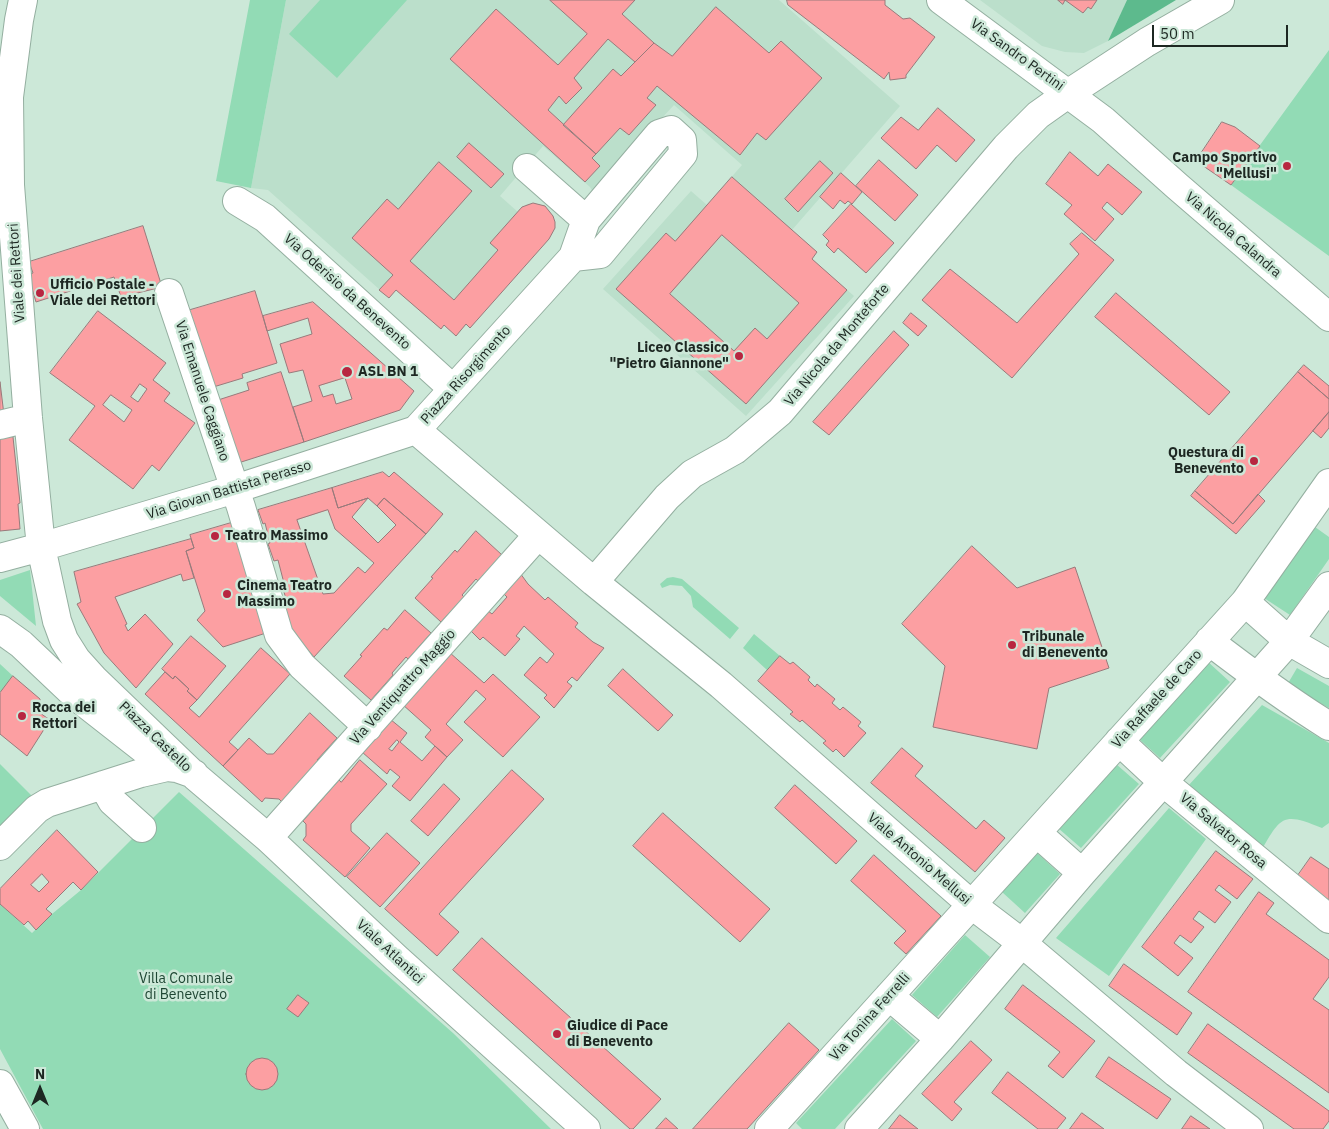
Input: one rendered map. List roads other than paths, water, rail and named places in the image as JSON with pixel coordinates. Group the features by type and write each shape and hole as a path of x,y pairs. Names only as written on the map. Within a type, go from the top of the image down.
{"street":[{"name":"Viale dei Rettori","path":"24,0 19,20 9,97 10,185 28,418 41,547"},
{"name":"Via Sandro Pertini","path":"941,0 1069,93"},
{"name":"Via Nicola da Monteforte","path":"594,582 667,497 692,474 735,450 780,412 1006,147 1038,114 1147,42 1220,0"},
{"name":"Via Nicola Calandra","path":"1069,93 1103,120 1176,186 1329,317"},
{"name":"Piazza Risorgimento","path":"573,256 600,254 682,154 682,140 671,130 659,134 586,220 573,256 416,430 594,582"},
{"path":"527,168 586,220"},
{"name":"Via Oderisio da Benevento","path":"237,201 265,218 453,388"},
{"name":"Via Emanuele Caggiano","path":"169,294 235,489 279,635 302,666 368,727"},
{"path":"0,425 28,418"},
{"name":"Via Giovan Battista Perasso","path":"0,558 235,489 416,430"},
{"name":"Via Raffaele de Caro","path":"972,905 986,887 1245,602 1321,511 1329,482"},
{"name":"Via Ventiquattro Maggio","path":"268,838 538,535"},
{"name":"Piazza Castello","path":"41,547 57,621 64,640 76,660 194,774"},
{"name":"Viale Antonio Mellusi","path":"594,582 721,685 972,905 1022,943 1176,1073 1250,1129"},
{"path":"859,1129 940,1040 1082,873 1289,641 1329,586"},
{"path":"1245,602 1289,641 1329,664"},
{"name":"Piazza Castello","path":"0,628 21,644 68,689 166,767"},
{"path":"1209,641 1256,678 1329,726"},
{"name":"Via Salvator Rosa","path":"1119,741 1163,782 1329,919"},
{"name":"Piazza Castello","path":"0,846 37,809 47,803 103,784 166,767 177,768 194,774"},
{"name":"Viale Atlantici","path":"194,774 268,838 396,958 458,1026 586,1129"},
{"path":"103,784 112,801 142,828"},
{"path":"1037,833 1082,873"},
{"name":"Via Tonina Ferrelli","path":"772,1128 972,905"},
{"path":"890,996 940,1040"},
{"path":"0,1084 25,1129"}],"place":[{"name":"Campo Sportivo \"Mellusi\"","path":"1287,166"},
{"name":"Ufficio Postale - Viale dei Rettori","path":"40,293"},
{"name":"Liceo Classico \"Pietro Giannone\"","path":"739,356"},
{"name":"ASL BN 1","path":"347,372"},
{"name":"Questura di Benevento","path":"1254,461"},
{"name":"Teatro Massimo","path":"215,536"},
{"name":"Cinema Teatro Massimo","path":"227,594"},
{"name":"Tribunale di Benevento","path":"1012,645"},
{"name":"Rocca dei Rettori","path":"22,716"},
{"name":"Giudice di Pace di Benevento","path":"557,1034"}],"park label":[{"name":"Villa Comunale di Benevento","path":"186,988"}]}
